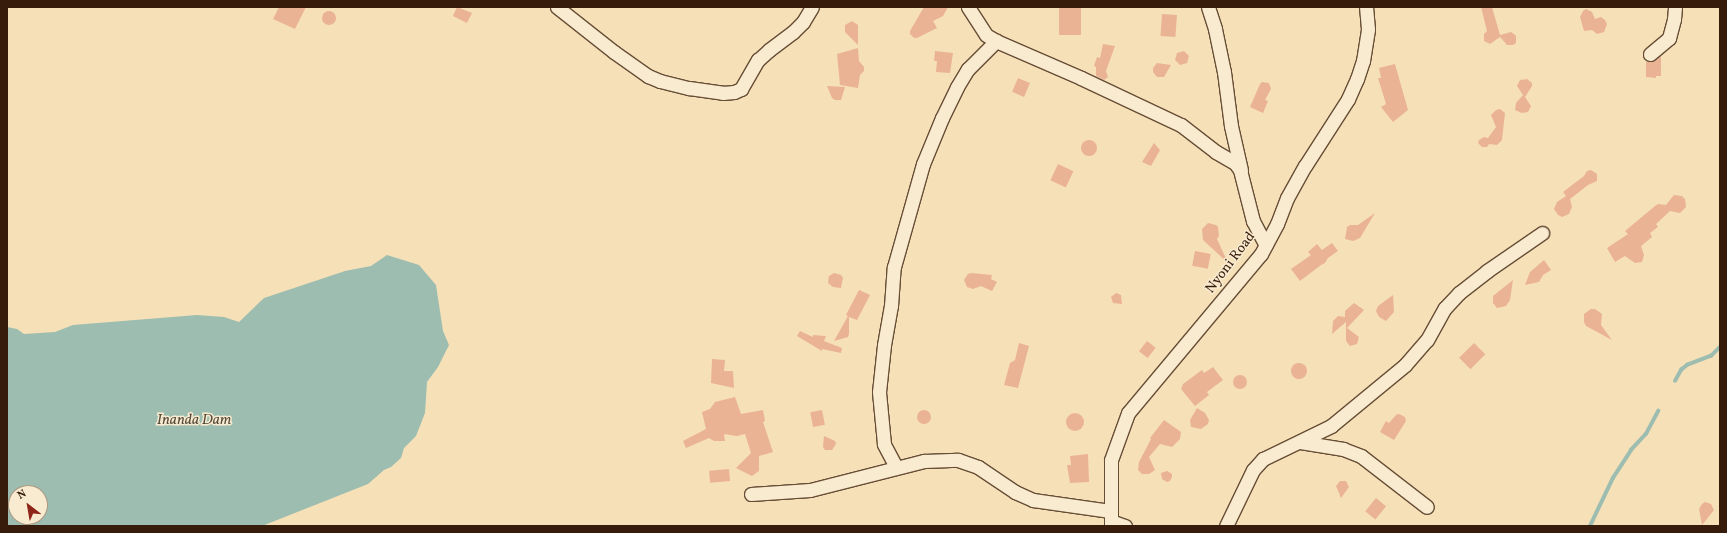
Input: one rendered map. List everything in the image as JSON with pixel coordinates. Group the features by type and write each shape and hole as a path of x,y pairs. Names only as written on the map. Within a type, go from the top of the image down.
{"street":[{"path":"557,7 614,52 648,76 677,86 723,93 734,92 741,89 758,60 793,32 803,22 812,7"},
{"path":"968,7 986,35 996,42 1082,78 1181,125 1216,152 1235,163 1240,170 1245,187"},
{"path":"1208,7 1221,58 1231,126 1253,221 1266,245"},
{"name":"Nyoni Road","path":"1111,519 1111,460 1128,413 1240,282 1261,254 1288,198 1309,160 1348,99 1357,79 1363,61 1368,29 1366,7"},
{"path":"1650,54 1669,38 1674,19 1675,7"},
{"path":"896,467 884,444 879,392 891,306 894,267 923,164 942,118 964,75 996,42"},
{"path":"1226,526 1253,470 1268,456 1331,426 1399,369 1427,340 1445,308 1459,293 1487,271 1542,233"},
{"path":"1300,442 1344,448 1361,456 1426,507"},
{"path":"751,494 810,490 924,461 958,460 978,467 1015,492 1033,500 1111,519 1125,526"}],"water":[{"name":"Inanda Dam","path":"387,255 419,265 436,285 443,331 449,345 438,367 427,382 425,413 416,436 404,448 401,458 391,467 384,470 368,484 262,526 7,526 7,327 17,329 24,334 55,332 73,325 197,315 224,317 239,322 264,298 345,271 371,266"}],"building":[{"path":"279,7 306,7 295,29 273,19"},
{"path":"457,7 472,13 467,23 453,16"},
{"path":"924,7 948,7 943,16 933,21 937,28 914,38 910,34 910,31"},
{"path":"1059,7 1081,7 1081,35 1059,35"},
{"path":"1481,7 1492,7 1500,35 1511,32 1516,36 1516,43 1513,45 1507,45 1500,37 1490,44 1484,41 1484,34 1487,31"},
{"path":"1586,9 1592,12 1595,19 1601,17 1605,20 1607,24 1604,32 1597,34 1592,30 1584,31 1580,17"},
{"path":"326,11 332,11 336,15 336,21 332,25 326,25 322,21 322,15"},
{"path":"1162,14 1177,15 1175,37 1160,36"},
{"path":"852,21 858,25 858,45 845,32 845,25"},
{"path":"1103,44 1115,46 1106,71 1108,77 1104,80 1096,76 1096,67 1094,66 1097,57 1100,58"},
{"path":"858,48 859,61 864,67 864,71 860,75 858,88 840,85 837,54"},
{"path":"935,51 953,53 950,73 936,72 937,61 934,61"},
{"path":"1184,51 1189,56 1187,63 1180,65 1175,60 1177,53"},
{"path":"1660,56 1661,76 1656,76 1656,78 1646,77 1646,62 1651,62"},
{"path":"1157,63 1171,65 1164,77 1157,77 1153,72 1153,68"},
{"path":"1395,64 1408,110 1393,122 1381,107 1386,104 1378,78 1381,78 1379,68"},
{"path":"1018,78 1030,83 1024,97 1012,92"},
{"path":"1527,79 1532,83 1532,86 1525,97 1531,106 1528,112 1522,113 1515,110 1516,103 1523,95 1517,86 1520,80"},
{"path":"1262,82 1269,83 1271,89 1265,100 1268,101 1263,113 1250,107"},
{"path":"827,86 845,87 841,100 835,100 832,98"},
{"path":"1500,109 1505,113 1502,140 1497,145 1489,144 1487,147 1482,147 1478,143 1479,140 1484,137 1488,138 1496,127 1491,115 1496,110"},
{"path":"1086,140 1092,140 1097,145 1095,154 1092,156 1086,156 1081,151 1081,145"},
{"path":"1154,143 1160,150 1151,166 1142,162"},
{"path":"1058,164 1073,171 1066,187 1050,180"},
{"path":"1591,170 1597,174 1597,181 1588,185 1570,199 1572,207 1569,214 1562,217 1558,215 1554,209 1557,202 1566,196 1563,192 1584,176 1587,171"},
{"path":"1674,195 1682,196 1685,199 1686,207 1680,213 1670,211 1656,224 1658,227 1650,233 1652,237 1641,246 1644,255 1642,262 1635,263 1625,256 1615,262 1607,248 1628,234 1625,231 1655,206 1658,204 1666,205"},
{"path":"1375,213 1360,238 1353,241 1345,239 1347,227 1350,225 1358,225"},
{"path":"1208,223 1218,227 1219,236 1217,239 1228,263 1203,240 1202,229"},
{"path":"1332,243 1338,251 1328,258 1325,263 1300,281 1291,269 1311,255 1308,252 1317,244 1322,250"},
{"path":"1195,251 1211,254 1208,269 1192,266"},
{"path":"1544,260 1551,270 1543,275 1539,282 1525,285 1530,272"},
{"path":"834,273 841,275 843,278 841,288 833,287 828,283 829,276"},
{"path":"968,274 992,275 991,279 997,282 992,291 981,286 973,289 967,287 964,280"},
{"path":"1513,280 1510,300 1506,306 1497,308 1493,303 1493,296"},
{"path":"859,290 870,295 857,320 849,317 848,337 834,341 848,316 846,315"},
{"path":"1116,293 1121,295 1122,304 1113,303 1111,297"},
{"path":"1393,295 1394,312 1386,321 1379,317 1376,311 1378,306"},
{"path":"1354,303 1364,310 1347,328 1359,337 1357,344 1350,346 1346,341 1346,322 1332,334 1333,321 1338,316 1345,317 1345,311"},
{"path":"1591,309 1595,309 1602,314 1601,325 1612,340 1586,326 1584,322 1584,314"},
{"path":"800,331 813,337 813,335 826,336 824,341 842,348 841,353 822,349 822,351 797,336"},
{"path":"1147,341 1156,348 1148,358 1139,351"},
{"path":"1019,343 1029,346 1018,388 1004,385 1010,363 1015,360"},
{"path":"1474,343 1485,354 1470,369 1459,358"},
{"path":"712,359 725,360 724,371 733,371 734,388 711,383"},
{"path":"1296,363 1302,363 1307,368 1305,377 1302,379 1296,379 1291,374 1291,368"},
{"path":"1213,367 1223,380 1207,392 1209,395 1195,406 1181,389 1183,384 1202,370 1204,373"},
{"path":"1237,375 1243,375 1247,379 1247,385 1243,389 1237,389 1233,385 1233,379"},
{"path":"735,397 741,414 763,410 765,421 763,422 773,452 759,456 759,471 752,476 736,468 751,453 745,434 737,436 724,434 725,441 714,441 709,438 686,448 683,441 706,429 702,412 710,409 715,402"},
{"path":"1197,408 1205,413 1209,420 1208,424 1201,429 1191,427 1190,420"},
{"path":"822,410 825,425 813,427 810,412"},
{"path":"921,410 927,410 931,414 931,420 927,424 921,424 917,420 917,414"},
{"path":"1075,413 1081,416 1084,422 1081,428 1075,431 1069,428 1066,422 1069,416"},
{"path":"1399,414 1405,417 1406,421 1394,440 1380,432 1386,421 1389,423 1396,415"},
{"path":"1164,420 1181,432 1180,439 1172,447 1160,444 1149,457 1155,470 1149,474 1142,474 1138,470 1139,462 1151,439 1150,438"},
{"path":"824,436 835,441 836,444 832,450 825,450 823,447"},
{"path":"1088,454 1089,482 1070,483 1067,465 1071,465 1070,456"},
{"path":"729,469 730,481 710,483 709,471"},
{"path":"1167,471 1172,474 1172,477 1170,481 1167,482 1162,479 1161,473"},
{"path":"1340,481 1346,481 1349,487 1341,498 1336,486"},
{"path":"1376,498 1386,506 1375,519 1365,511"},
{"path":"1705,502 1711,504 1714,510 1702,525 1699,509"}],"waterway":[{"path":"1675,381 1681,370 1687,365 1711,356 1720,347"},
{"path":"1590,526 1613,478 1631,450 1646,434 1658,411"}]}
